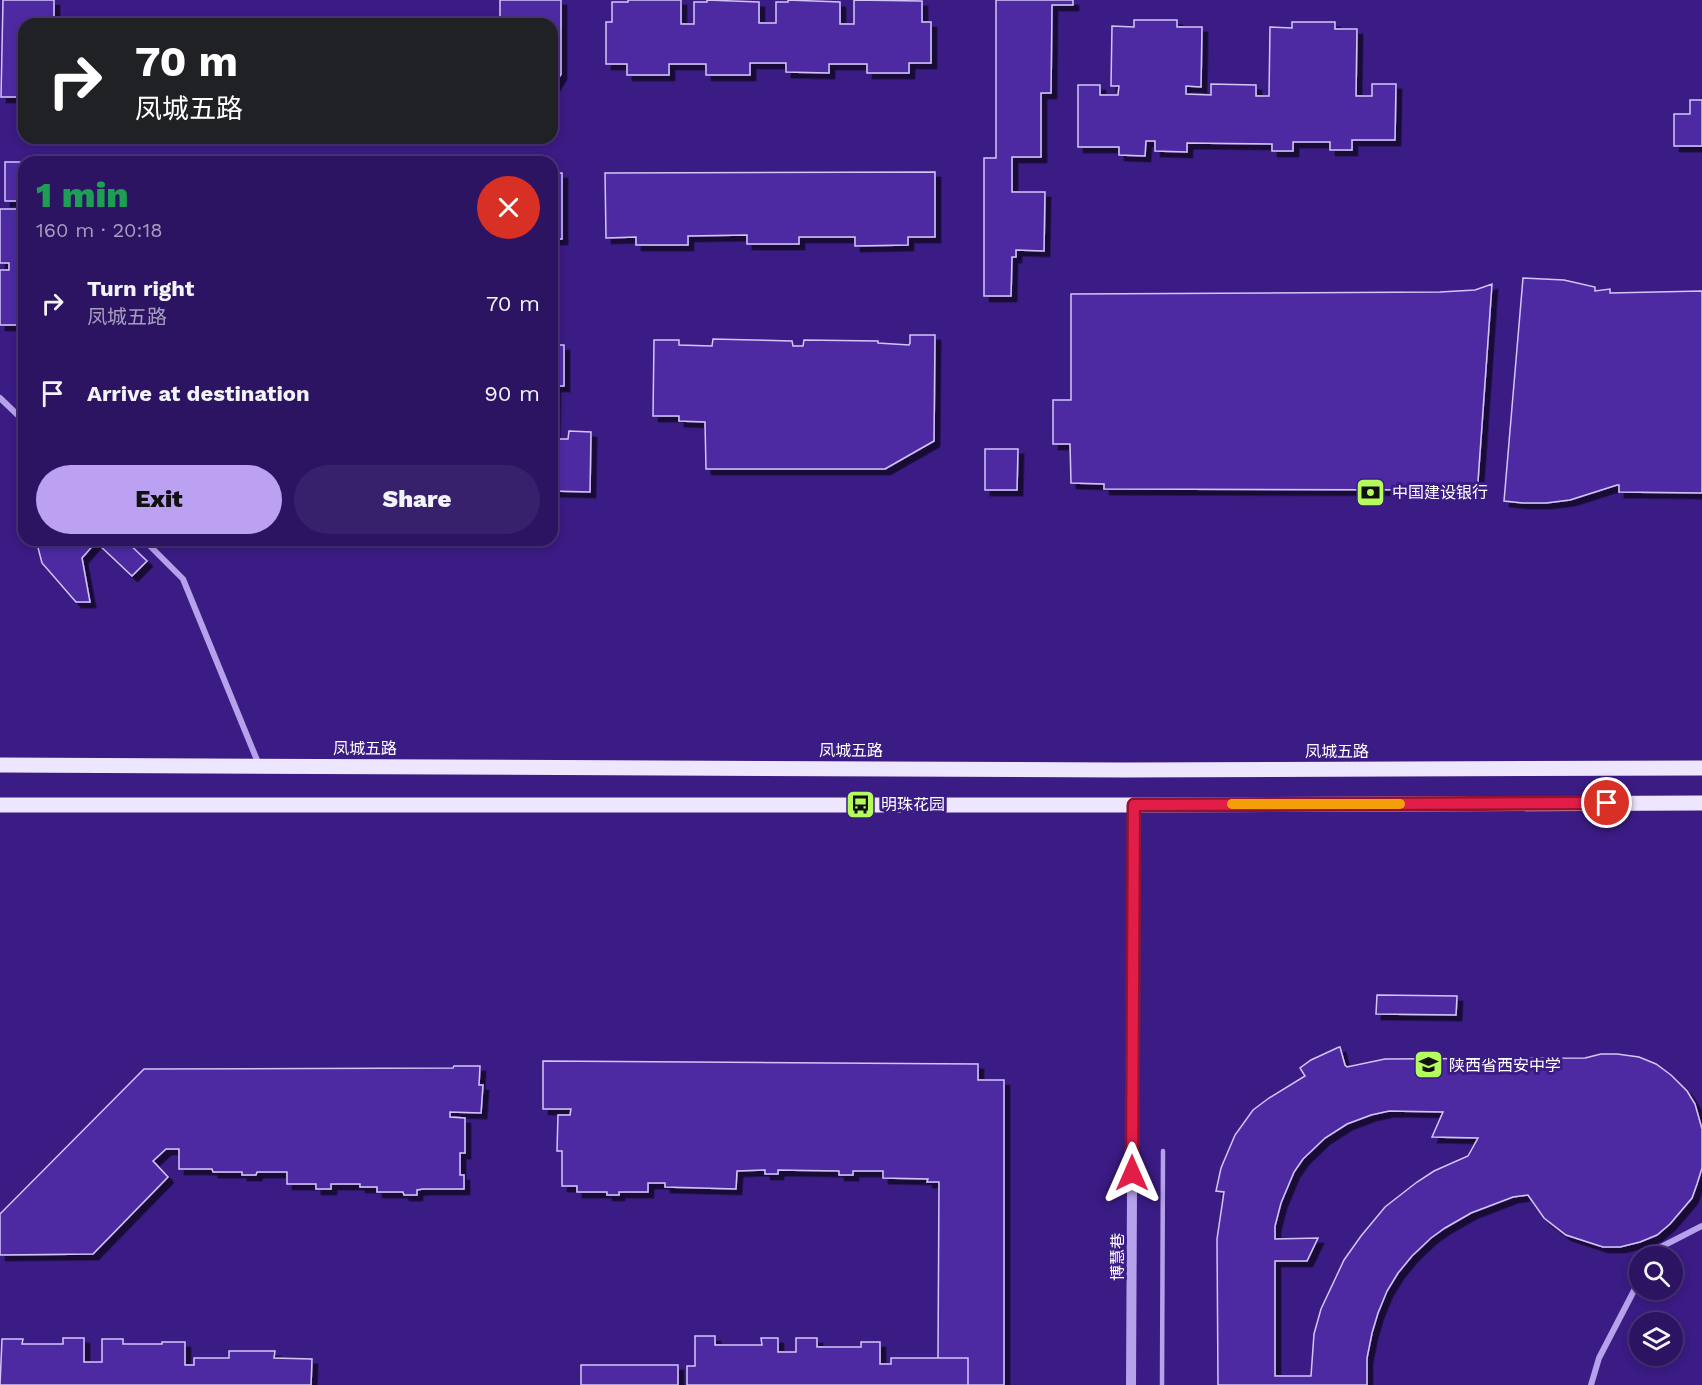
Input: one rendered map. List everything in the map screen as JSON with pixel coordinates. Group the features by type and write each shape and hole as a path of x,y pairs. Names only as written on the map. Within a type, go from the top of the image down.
{"main road":[{"name":"凤城五路","path":"0,765 1111,770 1702,768"},
{"path":"0,805 1702,803"}],"street":[{"path":"0,398 18,416"},
{"path":"150,546 183,579 259,765"},
{"name":"博慧巷","path":"1131,1385 1134,805"},
{"path":"1663,1246 1702,1226"},
{"path":"1591,1385 1599,1358 1629,1300"}],"lane":[{"path":"1162,1385 1164,1151"}],"building":[{"path":"3,0 54,0 54,18 18,18 18,97 1,97"},
{"path":"500,0 561,0 561,74 558,79 558,18 500,18"},
{"path":"628,0 681,0 681,24 694,24 694,2 707,2 707,0 759,2 759,23 776,23 776,2 788,2 788,0 840,2 840,24 854,24 854,0 922,1 922,22 931,22 931,63 909,63 909,73 867,73 867,64 829,64 829,73 786,72 786,63 750,63 750,75 706,75 706,64 669,64 669,75 627,75 627,64 606,64 606,22 612,22 612,2 628,2"},
{"path":"996,0 1073,0 1073,5 1052,5 1051,93 1041,93 1041,157 1012,157 1012,192 1045,192 1044,251 1016,250 1016,257 1012,257 1011,296 984,296 984,158 996,158"},
{"path":"1134,20 1177,20 1177,27 1202,27 1201,87 1186,86 1186,94 1211,95 1211,84 1256,85 1256,96 1269,96 1270,27 1292,28 1292,22 1335,22 1335,29 1357,29 1356,96 1372,96 1372,84 1396,84 1395,140 1352,140 1352,150 1330,150 1330,142 1293,142 1293,151 1272,151 1272,144 1187,143 1187,152 1155,151 1155,141 1146,141 1145,156 1119,155 1119,147 1078,147 1078,85 1100,85 1100,95 1118,95 1119,86 1111,86 1112,26 1134,27"},
{"path":"1690,100 1702,100 1702,146 1674,146 1674,114 1690,114"},
{"path":"5,162 18,162 18,201 5,201"},
{"path":"935,172 935,237 908,237 908,245 855,246 855,237 799,237 799,244 747,244 747,235 688,236 688,245 636,245 636,237 606,238 605,173"},
{"path":"558,173 562,173 562,239 558,239"},
{"path":"0,209 18,209 18,325 0,325 0,270 9,270 9,263 0,263"},
{"path":"1523,278 1564,280 1595,287 1595,291 1610,289 1610,293 1702,291 1702,493 1619,492 1619,485 1617,485 1570,500 1546,503 1504,501"},
{"path":"1492,284 1477,495 1463,490 1104,489 1104,484 1071,483 1070,444 1053,444 1053,400 1071,400 1071,294 1440,292 1475,290"},
{"path":"910,335 935,335 934,441 885,469 706,469 705,422 679,421 679,416 653,416 654,340 679,340 679,345 712,346 713,339 792,341 793,346 803,346 804,340 878,341 878,343 909,345"},
{"path":"558,345 564,345 564,386 558,386"},
{"path":"569,431 591,432 590,492 558,491 558,439 568,439"},
{"path":"985,449 1018,449 1017,490 985,490"},
{"path":"38,546 92,546 82,558 90,602 76,602 42,563"},
{"path":"100,546 131,546 147,561 132,576"},
{"path":"1377,995 1457,996 1456,1015 1376,1014"},
{"path":"1339,1047 1347,1067 1385,1059 1585,1058 1601,1054 1639,1057 1656,1064 1671,1075 1687,1091 1695,1104 1702,1129 1702,1168 1692,1198 1670,1224 1657,1235 1620,1247 1603,1247 1566,1235 1544,1218 1528,1195 1513,1197 1471,1213 1445,1228 1412,1256 1387,1291 1372,1333 1367,1358 1367,1385 1218,1385 1217,1239 1224,1192 1216,1191 1221,1168 1235,1135 1253,1110 1305,1076 1300,1068 1311,1060","holes":["1389,1111 1443,1112 1432,1137 1478,1138 1468,1156 1434,1171 1385,1207 1344,1260 1321,1309 1314,1334 1311,1376 1275,1376 1275,1261 1307,1261 1318,1238 1275,1239 1275,1226 1281,1203 1294,1172 1303,1159 1325,1138 1347,1124"]},
{"path":"543,1061 978,1064 978,1080 1004,1080 1004,1385 968,1385 968,1358 938,1358 939,1182 927,1182 928,1179 883,1178 883,1171 853,1171 853,1175 839,1175 839,1171 778,1170 778,1174 765,1174 765,1170 737,1171 736,1189 665,1187 665,1183 648,1183 648,1192 619,1192 619,1195 607,1195 607,1192 577,1192 577,1186 562,1186 562,1151 557,1151 558,1115 570,1115 571,1109 543,1109"},
{"path":"454,1066 480,1066 479,1085 483,1085 481,1113 450,1112 450,1117 465,1118 465,1153 460,1153 460,1175 464,1175 464,1189 423,1189 417,1190 417,1195 404,1195 403,1192 377,1192 377,1187 360,1187 360,1184 331,1184 331,1189 316,1189 316,1184 287,1184 287,1172 257,1172 256,1175 242,1175 242,1172 213,1172 212,1169 179,1169 179,1149 166,1149 153,1161 168,1177 93,1254 0,1255 0,1214 144,1069 453,1068"},
{"path":"695,1336 715,1336 715,1345 762,1345 761,1338 778,1338 778,1352 796,1352 796,1338 817,1338 817,1347 861,1347 861,1342 880,1342 880,1364 891,1364 891,1358 968,1358 968,1385 687,1385 687,1366 695,1366"},
{"path":"63,1338 84,1338 84,1362 102,1362 102,1339 123,1339 123,1344 185,1342 185,1365 194,1365 194,1358 229,1358 229,1351 275,1351 274,1358 312,1359 311,1385 0,1385 2,1339 23,1339 22,1344 63,1344"},
{"path":"581,1365 678,1365 678,1385 581,1385"}],"slow traffic":[{"path":"1232,804 1400,804"}],"place":[{"name":"中国建设银行","path":"1371,492"},
{"name":"明珠花园","path":"860,804"},
{"name":"陕西省西安中学","path":"1428,1065"}],"route":[{"path":"1132,1173 1134,805 1607,803"}]}
